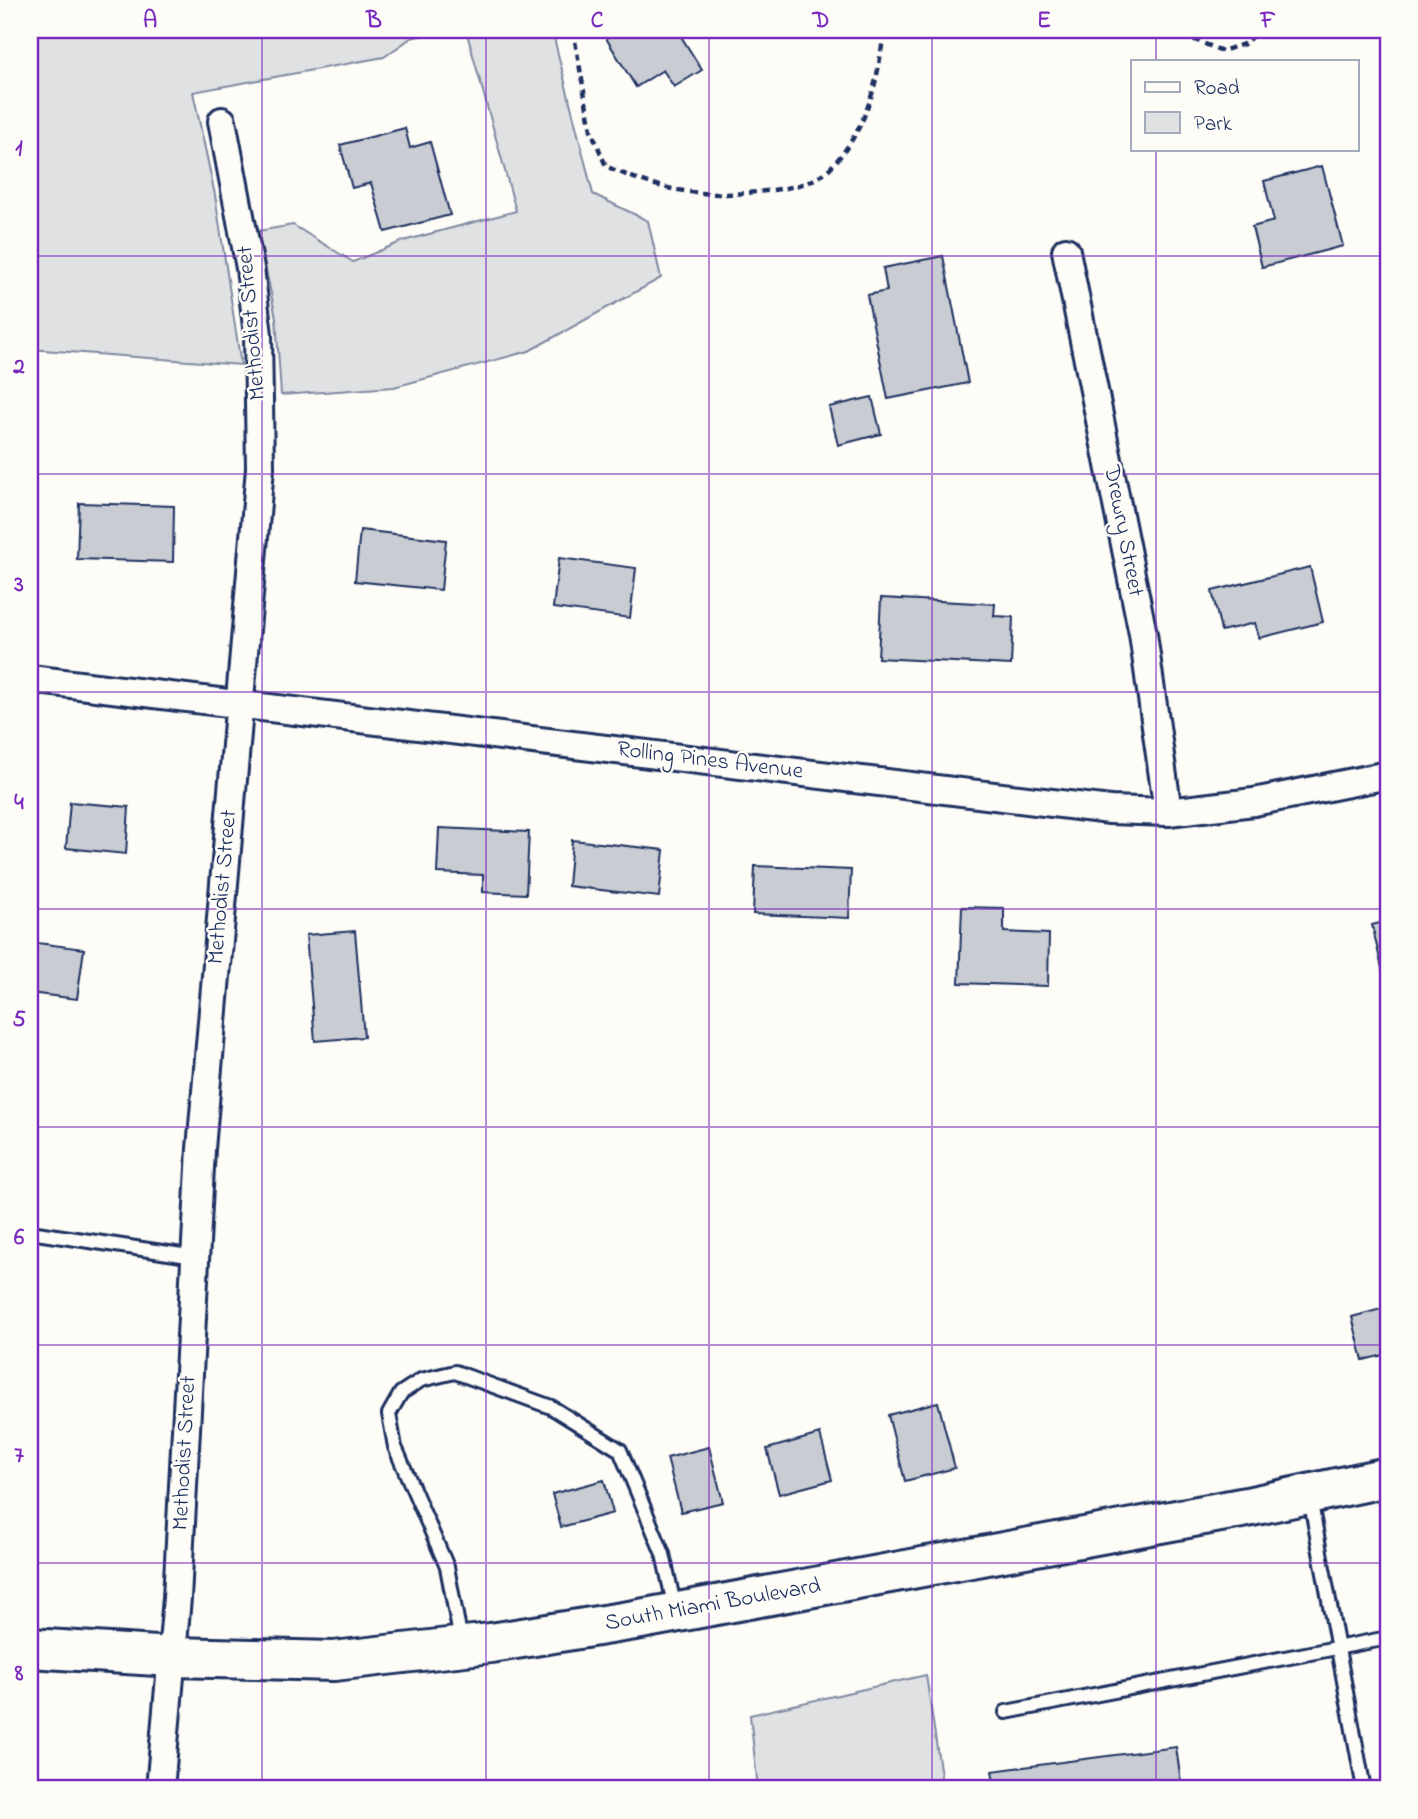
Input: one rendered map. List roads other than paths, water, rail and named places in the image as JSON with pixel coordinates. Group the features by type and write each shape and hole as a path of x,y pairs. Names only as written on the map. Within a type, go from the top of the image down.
{"main road":[{"name":"South Miami Boulevard","path":"30,1648 173,1657 334,1661 462,1647 676,1612 1388,1477"}],"street":[{"name":"Methodist Street","path":"160,1789 173,1657 204,1108 260,468 258,335 250,268 222,121"},
{"name":"Drewry Street","path":"1066,251 1143,634 1168,813"},
{"name":"Rolling Pines Avenue","path":"30,679 1110,810 1168,813 1254,802 1388,775"}],"lane":[{"path":"30,1232 195,1257"},
{"path":"462,1647 447,1567 395,1447 389,1413 401,1393 421,1380 455,1372 551,1407 620,1450 663,1554 676,1612"},
{"path":"1309,1494 1364,1789"},
{"path":"1006,1712 1388,1638"}]}
